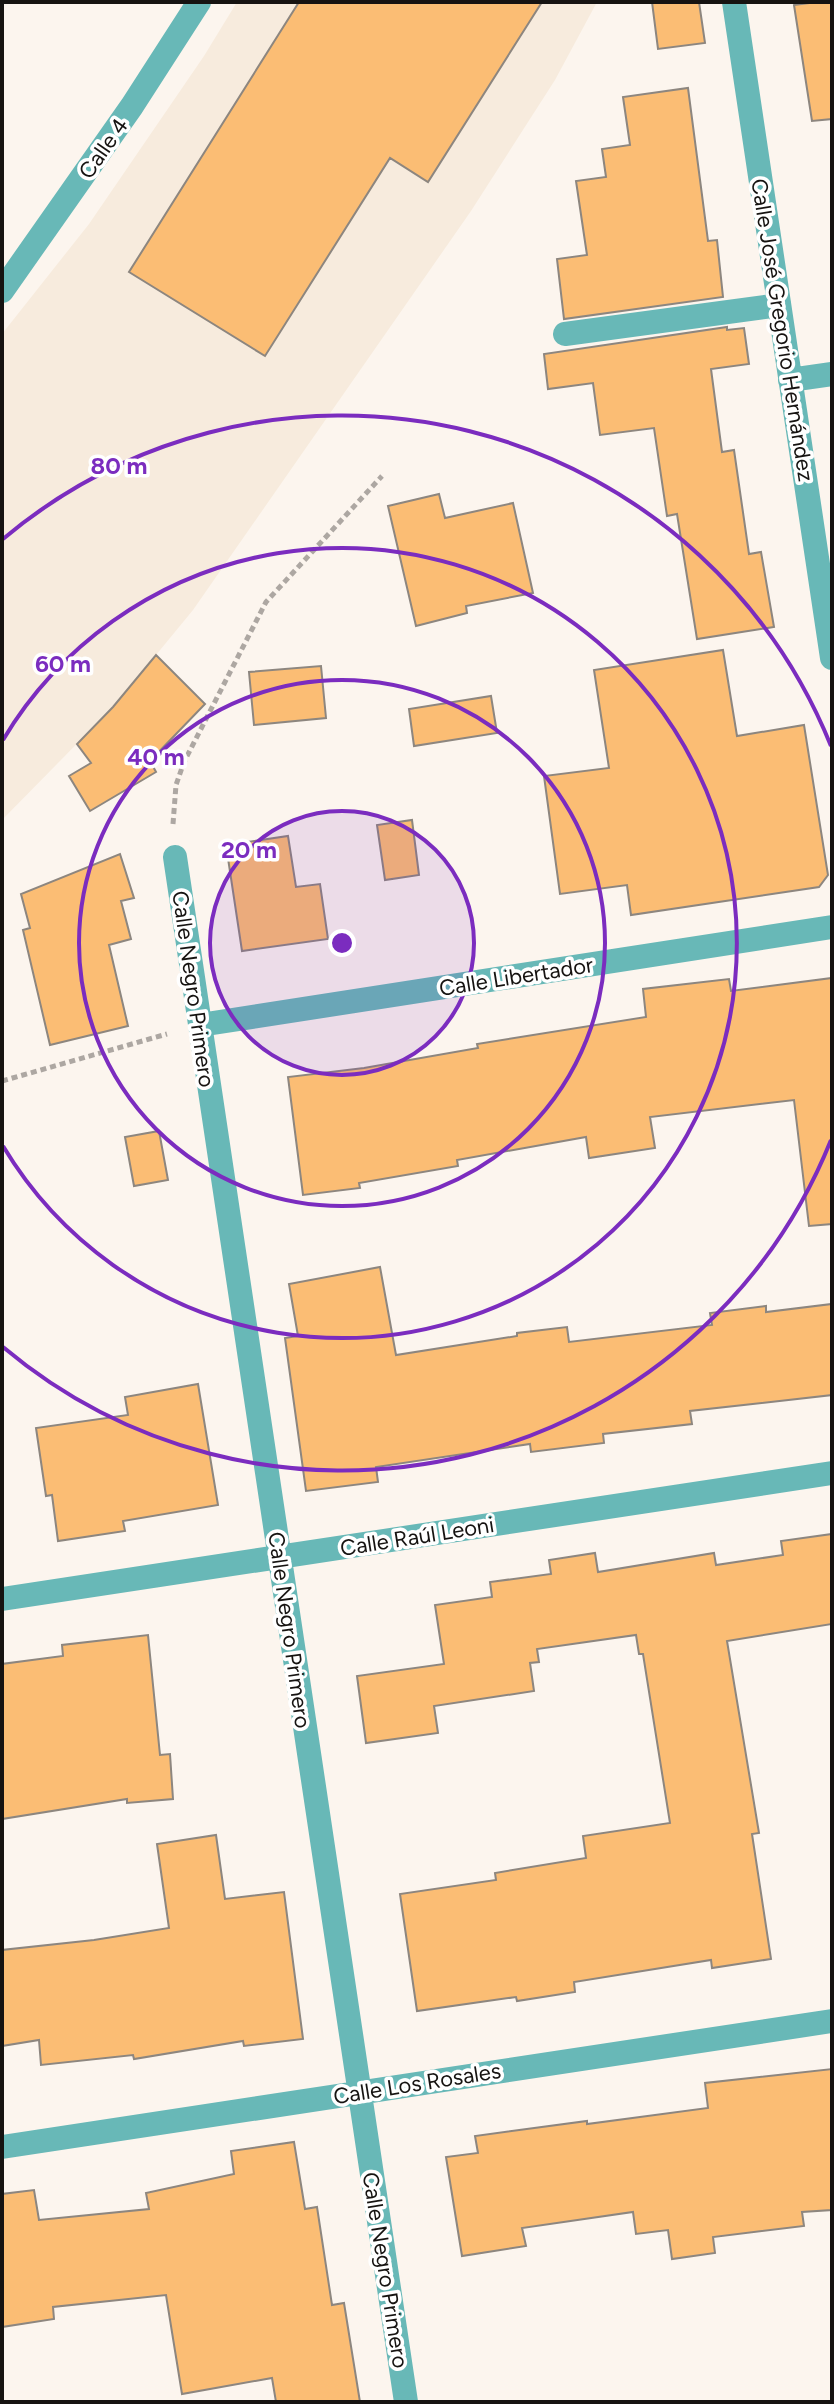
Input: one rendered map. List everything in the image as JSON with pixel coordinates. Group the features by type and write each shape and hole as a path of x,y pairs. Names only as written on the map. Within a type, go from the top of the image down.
{"street":[{"name":"Calle 4","path":"2,291 132,106 199,2"},
{"name":"Calle José Gregorio Hernández","path":"734,2 832,658"},
{"path":"565,334 779,305"},
{"path":"790,380 832,374"},
{"name":"Calle Negro Primero","path":"175,857 406,2402"},
{"name":"Calle Libertador","path":"200,1025 832,927"},
{"name":"Calle Raúl Leoni","path":"2,1599 832,1473"},
{"name":"Calle Los Rosales","path":"2,2147 832,2021"}],"path":[{"path":"175,857 173,810 176,785 184,762 266,602 382,476"},
{"path":"2,1081 200,1025"}],"shaded area":[{"path":"237,2 597,2 555,80 471,211 193,610 114,706 2,820 2,334 89,224 204,56"}],"building":[{"path":"299,2 542,2 428,182 390,158 265,356 129,272"},
{"path":"652,2 699,2 705,43 658,49"},
{"path":"832,2 832,119 812,121 794,5"},
{"path":"688,88 708,241 717,240 723,297 564,319 557,259 587,255 576,181 606,177 602,149 630,145 623,97"},
{"path":"727,327 727,330 744,328 749,364 711,369 722,452 734,450 749,554 761,552 774,627 697,639 677,514 667,516 654,428 600,435 593,383 548,389 544,354"},
{"path":"439,494 445,518 513,503 533,593 466,606 467,613 416,626 388,506"},
{"path":"723,650 737,736 804,725 828,875 819,887 631,915 627,885 560,894 544,776 609,768 594,670"},
{"path":"156,655 205,704 150,761 156,772 90,811 69,776 91,763 77,744"},
{"path":"321,666 326,718 254,725 249,672"},
{"path":"491,696 497,733 414,746 409,709"},
{"path":"412,820 419,875 385,880 377,825"},
{"path":"288,836 296,887 320,884 328,939 242,951 226,845"},
{"path":"120,854 134,898 121,901 131,939 109,945 128,1026 50,1045 23,930 30,928 21,894"},
{"path":"832,978 832,1224 809,1226 794,1100 650,1117 655,1148 589,1158 586,1137 457,1160 458,1166 359,1183 360,1188 303,1195 288,1077 364,1068 478,1048 477,1044 646,1017 643,989 729,979 731,991"},
{"path":"159,1131 168,1180 134,1186 125,1137"},
{"path":"380,1267 396,1355 567,1327 569,1342 712,1325 710,1313 766,1306 766,1312 832,1304 832,1395 690,1411 692,1424 603,1434 604,1443 531,1452 530,1444 376,1467 378,1482 306,1491 285,1338 298,1336 289,1284"},
{"path":"198,1384 218,1505 123,1521 125,1531 58,1541 52,1495 46,1496 36,1428 128,1415 125,1397"},
{"path":"832,1534 832,1624 727,1641 759,1833 752,1834 771,1959 712,1968 711,1960 574,1982 575,1992 417,2011 400,1894 496,1880 495,1873 586,1858 583,1836 670,1823 643,1654 639,1654 636,1635 537,1649 539,1662 530,1663 534,1691 434,1706 438,1733 366,1743 357,1676 444,1664 435,1605 492,1597 490,1582 551,1574 549,1560 595,1553 598,1572 714,1553 716,1565 783,1555 781,1541"},
{"path":"148,1635 160,1755 170,1754 173,1799 127,1803 127,1799 2,1819 2,1664 63,1656 62,1645"},
{"path":"216,1835 225,1899 284,1892 303,2039 244,2046 243,2041 134,2059 133,2055 41,2065 39,2040 2,2046 2,1950 169,1928 157,1844"},
{"path":"832,2069 832,2210 802,2212 804,2226 713,2237 715,2253 672,2259 668,2230 636,2234 633,2212 522,2228 526,2246 462,2256 446,2157 478,2153 475,2136 708,2108 705,2083"},
{"path":"294,2142 305,2209 317,2207 332,2305 344,2303 360,2402 276,2402 272,2378 182,2394 166,2295 53,2307 54,2319 2,2327 2,2194 34,2190 39,2220 149,2209 146,2193 234,2174 231,2151"}]}
